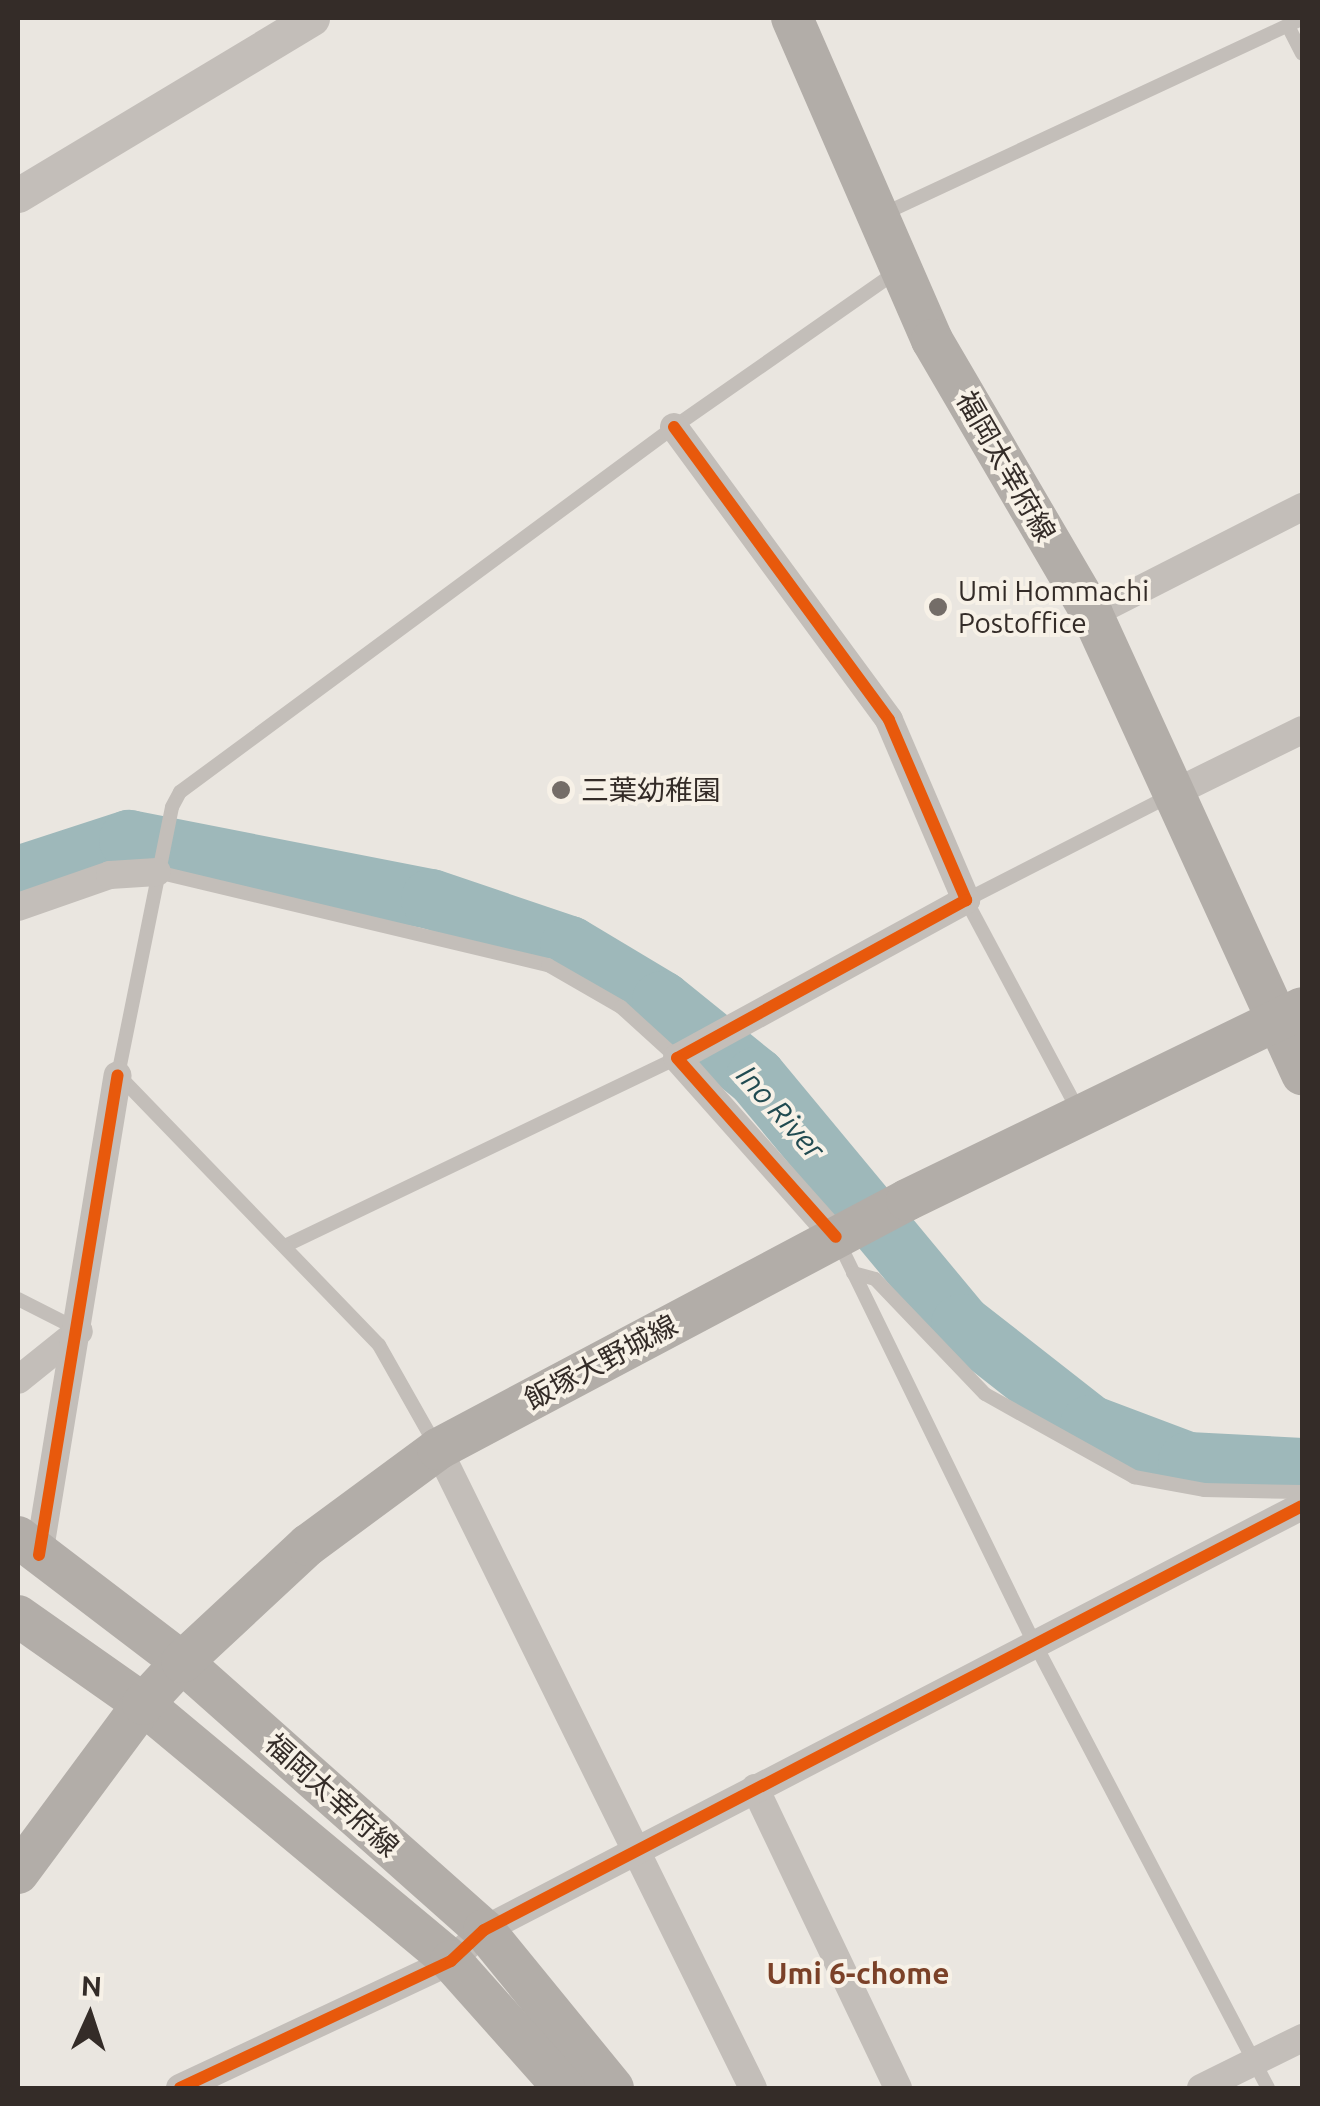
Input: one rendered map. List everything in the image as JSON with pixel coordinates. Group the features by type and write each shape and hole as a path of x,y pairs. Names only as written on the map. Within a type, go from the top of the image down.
{"main road":[{"name":"福岡太宰府線","path":"792,18 932,340 1092,614 1176,792 1290,1014 1302,1074"},
{"name":"飯塚大野城線","path":"18,1872 143,1704 182,1662 308,1546 438,1449 847,1247 907,1200 1290,1014"},
{"name":"福岡太宰府線","path":"28,1546 182,1662 484,1930 613,2088"},
{"name":"福岡太宰府線","path":"18,1616 143,1704 451,1961 564,2088"}],"street":[{"path":"18,195 312,18"},
{"path":"674,426 889,720 966,900 766,1012 684,1053 847,1247"},
{"path":"1092,614 1302,507"},
{"path":"1176,792 1302,730"},
{"path":"18,907 110,875 158,868"},
{"path":"28,1546 80,1331 118,1075"},
{"path":"18,1380 80,1331"},
{"path":"438,1449 753,2088"},
{"path":"180,2088 451,1961 484,1930 1302,1506"},
{"path":"755,1788 898,2088"},
{"path":"1201,2088 1302,2038"}],"lane":[{"path":"877,216 1295,23 1302,54"},
{"path":"438,1449 379,1345 118,1075 172,806 180,792 674,426 900,270"},
{"path":"1082,1118 966,900 1176,792"},
{"path":"158,868 548,965 621,1008 684,1053 285,1246"},
{"path":"847,1247 985,1394 1134,1477 1204,1490 1302,1492"},
{"path":"847,1247 1036,1644 1268,2088"},
{"path":"18,1299 80,1331"}],"waterway":[{"name":"Ino River","path":"18,876 129,840 431,899 570,946 662,1001 756,1077 961,1324 1090,1425 1188,1462 1302,1468"}],"cycle path":[{"path":"674,427 889,720 966,900 677,1058 836,1237"},
{"path":"39,1555 118,1075"},
{"path":"180,2088 451,1961 484,1930 1302,1506"}],"place":[{"name":"Umi Hommachi Postoffice","path":"938,607"},
{"name":"三葉幼稚園","path":"561,790"}],"district":[{"name":"Umi 6-chome","path":"858,1973"}]}
